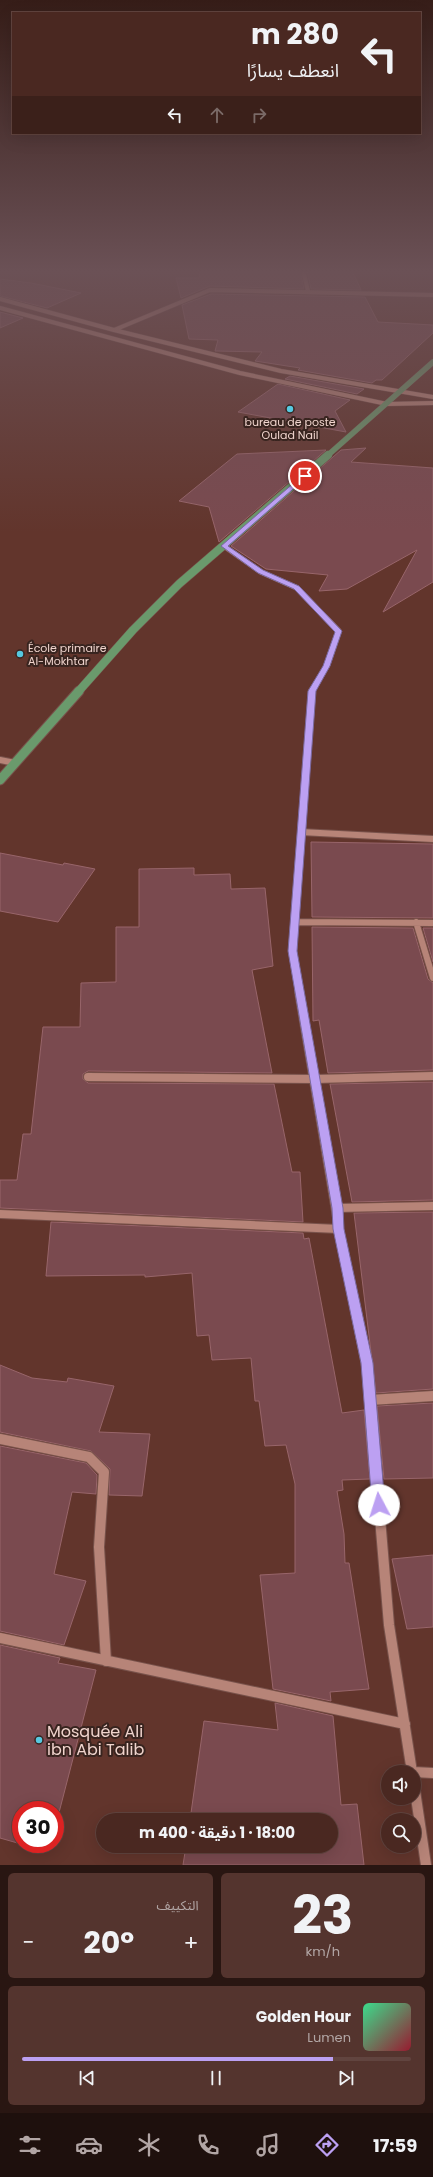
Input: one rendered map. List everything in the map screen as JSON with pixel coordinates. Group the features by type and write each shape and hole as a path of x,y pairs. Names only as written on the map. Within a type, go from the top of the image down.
{"main road":[{"path":"0,780 133,630 179,584 387,404 433,362"}],"street":[{"path":"181,357 240,373 387,404 433,403"},
{"path":"224,357 281,371 433,397"},
{"path":"224,546 261,572 297,588 339,631 327,666 312,691 292,951 337,1208 339,1229 367,1363 389,1625 412,1765"},
{"path":"0,760 15,763"},
{"path":"301,832 433,839"},
{"path":"295,922 433,922"},
{"path":"416,922 433,978"},
{"path":"88,1077 315,1079 433,1076"},
{"path":"337,1208 433,1206"},
{"path":"0,1214 339,1229"},
{"path":"370,1400 433,1396"},
{"path":"0,1439 89,1456 104,1472 99,1547 106,1661"},
{"path":"0,1638 405,1724"},
{"path":"421,1772 433,1773"},
{"path":"417,1805 426,1865"}],"building":[{"path":"258,357 407,357 382,380 376,380 372,383 298,370 300,368 255,361"},
{"path":"290,376 364,389 357,394 285,379"},
{"name":"bureau de poste Oulad Nail","path":"278,384 350,400 335,411 346,432 238,412"},
{"path":"366,448 351,462 433,468 433,582 383,612 417,550 347,589 319,591 328,575 266,569 231,546 341,450"},
{"path":"326,450 219,542 209,507 179,501 237,454"},
{"path":"311,842 433,844 433,918 312,917"},
{"path":"0,853 63,865 64,863 95,869 58,922 0,911"},
{"path":"194,868 194,875 230,874 231,889 265,888 273,966 252,970 272,1073 88,1071 83,1074 83,1079 88,1083 274,1084 292,1172 300,1172 303,1222 0,1208 0,1180 17,1180 23,1134 31,1134 43,1027 80,1027 81,983 116,982 116,927 139,927 139,869"},
{"path":"312,927 413,928 428,979 433,983 433,1070 328,1073 319,1020 313,1021"},
{"path":"423,928 433,928 433,962"},
{"path":"433,1082 433,1200 352,1202 330,1084"},
{"path":"433,1212 433,1389 376,1393 354,1213"},
{"path":"51,1222 303,1233 304,1239 309,1238 342,1413 364,1410 370,1479 342,1480 343,1490 337,1491 344,1534 345,1563 349,1563 369,1689 330,1692 331,1701 273,1689 260,1575 295,1573 295,1484 286,1445 265,1446 259,1401 255,1401 251,1358 212,1360 209,1335 197,1336 192,1273 145,1277 145,1275 46,1276"},
{"path":"0,1365 32,1378 67,1382 68,1378 114,1386 99,1432 150,1434 142,1496 109,1495 110,1469 91,1451 0,1432"},
{"path":"433,1403 433,1478 384,1479 377,1406"},
{"path":"0,1446 86,1463 97,1475 96,1494 72,1492 54,1574 86,1581 64,1645 0,1631"},
{"path":"433,1555 433,1627 407,1629 392,1559"},
{"name":"Mosquée Ali ibn Abi Talib","path":"0,1645 60,1658 58,1663 96,1670 62,1801 12,1801 12,1841 0,1838"},
{"path":"275,1703 333,1716 341,1805 357,1804 364,1865 183,1865 185,1853 338,1853 338,1813 191,1813 204,1721 278,1730"}],"place":[{"name":"bureau de poste Oulad Nail","path":"290,409"},
{"name":"École primaire Al-Mokhtar","path":"20,654"},
{"name":"Mosquée Ali ibn Abi Talib","path":"39,1740"}],"route":[{"path":"305,476 224,546 261,572 297,588 339,631 327,666 312,691 292,951 337,1208 339,1229 367,1363 379,1505"}]}
